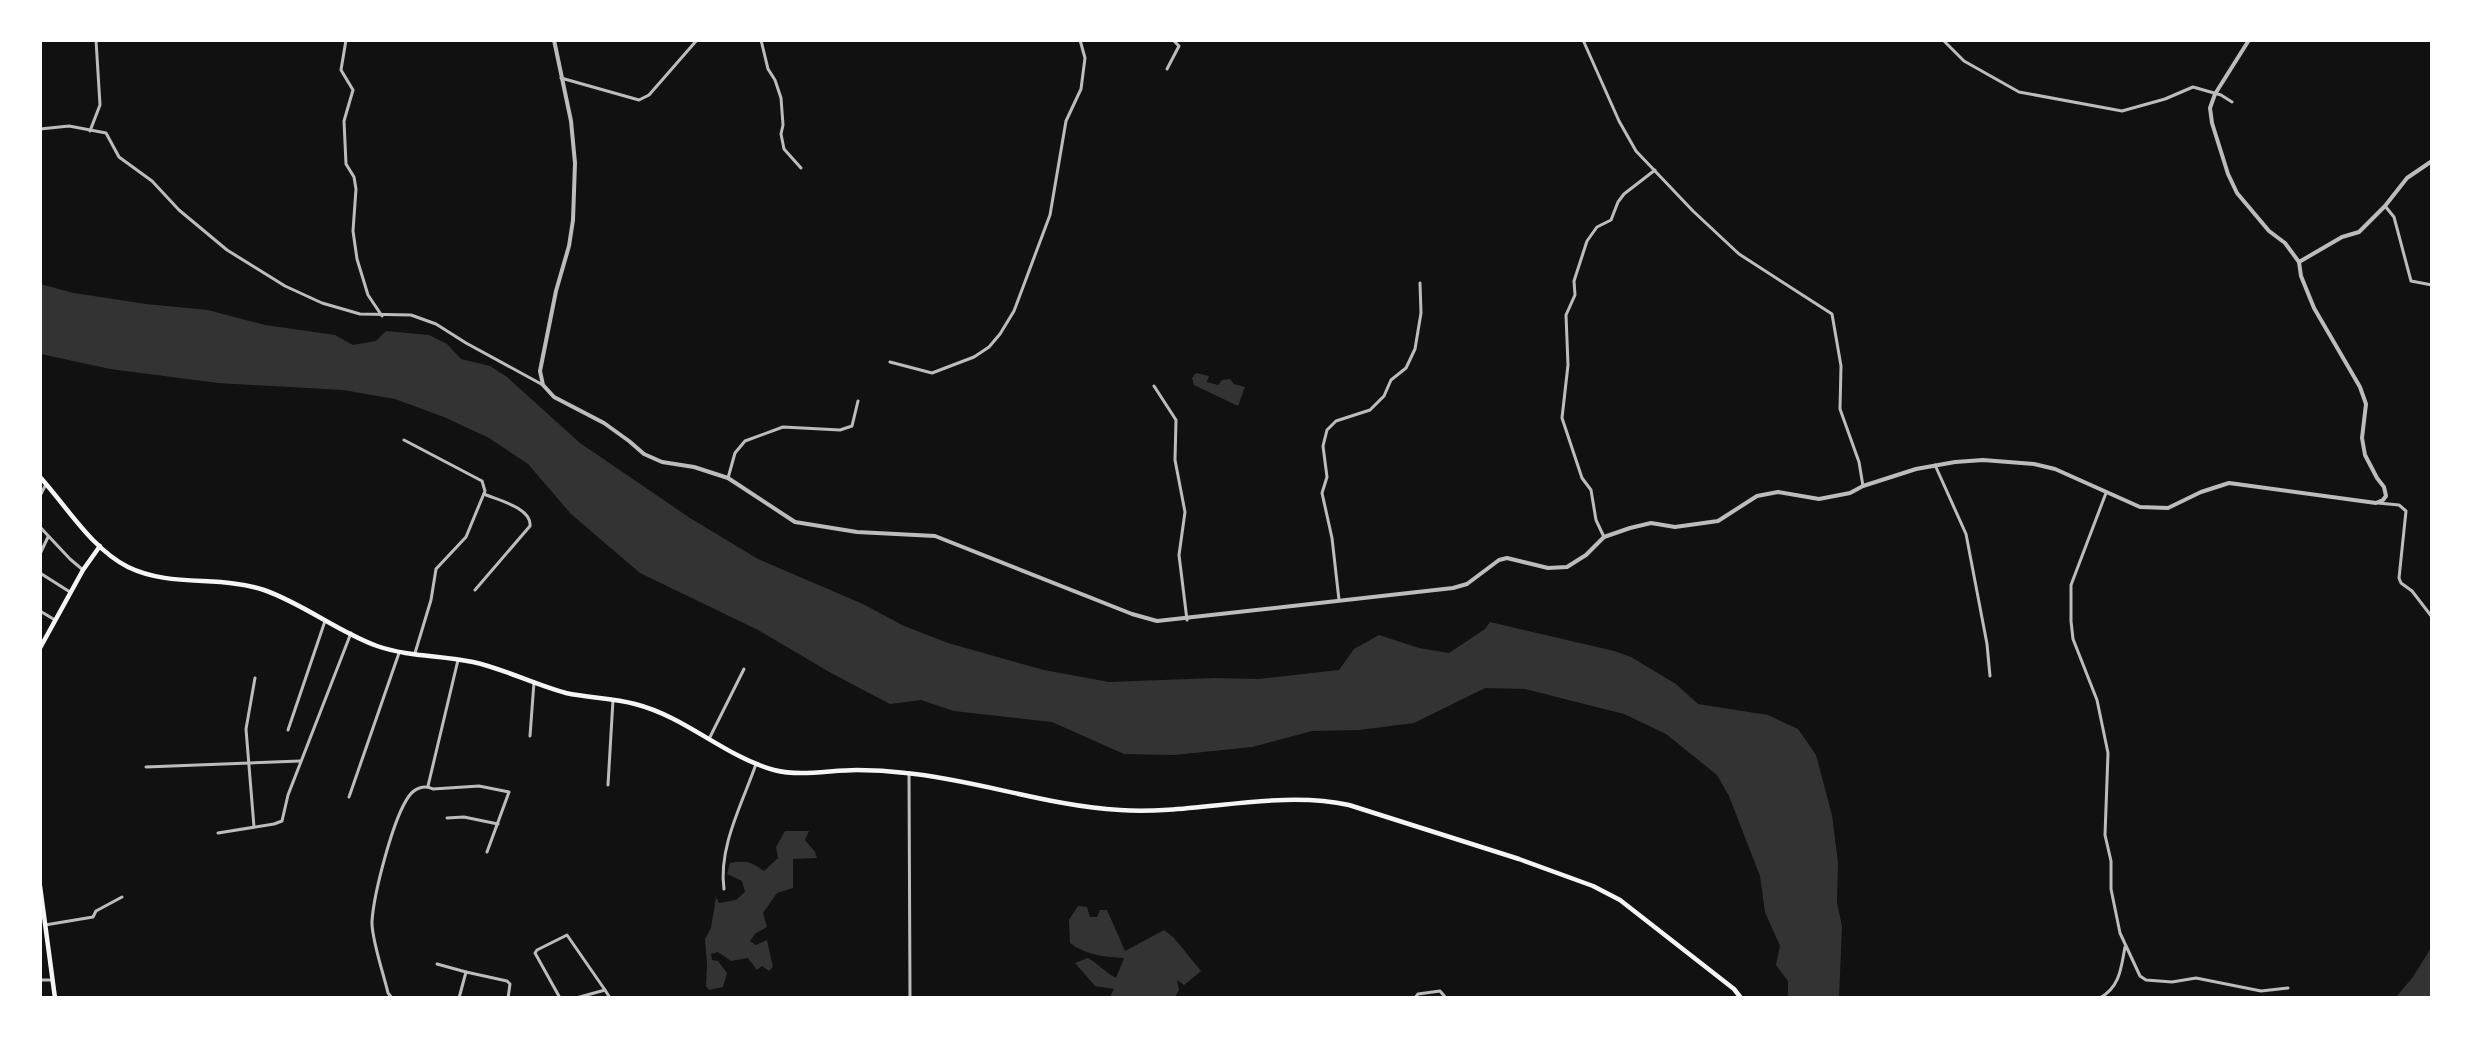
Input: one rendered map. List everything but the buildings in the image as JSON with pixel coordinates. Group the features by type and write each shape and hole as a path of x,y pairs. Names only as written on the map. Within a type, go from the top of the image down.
{"main road":[{"path":"40,477 100,546 125,566 152,577 246,584 274,594 374,645 399,653 476,663 567,693 613,700 658,711 756,764 788,772 858,770 909,773 1080,806 1120,810 1189,810 1301,799 1324,800 1349,806 1524,861 1593,886 1620,900 1734,988 1741,998"},
{"path":"40,648 70,592 100,546"},
{"path":"40,886 55,998"}],"street":[{"path":"90,131 100,105 96,40"},
{"path":"346,40 340,70 353,90 344,129 346,164 354,177 356,189 353,231 357,259 368,295 382,316"},
{"path":"543,385 540,371 573,220 575,163 571,121 554,40"},
{"path":"561,78 639,100 649,94 697,40"},
{"path":"753,40 761,41 768,69 776,80 781,98 783,124 781,134 784,149 801,168"},
{"path":"890,362 932,373 974,357 989,347 1014,311 1050,215 1066,121 1081,89 1085,58 1080,40"},
{"path":"1167,69 1179,46 1173,40"},
{"path":"1583,40 1619,122 1636,151 1693,211 1739,254 1832,314 1841,366 1840,408 1859,462 1863,486"},
{"path":"1942,40 1964,61 2019,92 2122,111 2164,99 2193,87 2232,102"},
{"path":"2249,40 2215,94 2210,108 2212,123 2228,174 2237,194 2269,231 2285,243 2299,262 2301,276 2314,308 2360,387 2366,404 2362,429 2365,455 2384,487 2386,496 2376,503"},
{"path":"40,129 69,126 106,133 118,157 152,181 179,210 226,250 285,286 322,303 360,315 411,315 436,324 543,385 555,397 604,423 644,454 662,462 694,467 728,478 795,522 857,532 935,536 1132,614 1156,621 1187,620 1453,588 1467,584 1499,560 1507,558 1548,568 1567,567 1586,555 1604,537 1630,528 1651,523 1675,527 1718,521 1757,496 1778,492 1819,499 1850,493 1863,486 1916,469 1983,460 2034,464 2076,476 2106,493 2140,507 2168,508 2201,492 2229,483 2399,505 2406,511 2398,578 2412,591 2432,617"},
{"path":"2299,262 2343,237 2359,232 2385,206 2407,178 2432,161"},
{"path":"1604,537 1596,520 1590,490 1582,478 1562,418 1568,365 1566,315 1575,295 1574,281 1587,241 1596,227 1611,220 1624,194 1655,170"},
{"path":"2385,206 2394,217 2411,281 2432,285"},
{"path":"1339,600 1332,538 1322,493 1327,477 1323,446 1327,430 1336,421 1370,410 1384,396 1391,380 1406,368 1415,349 1422,313 1420,283"},
{"path":"1154,386 1176,420 1175,460 1185,512 1179,555 1187,620"},
{"path":"728,478 735,453 745,441 783,427 840,430 852,426 858,401"},
{"path":"404,440 482,481 484,486 484,494 466,537 436,568 431,600 414,655"},
{"path":"1935,465 1966,534 1987,644 1990,676"},
{"path":"40,496 46,484"},
{"path":"2106,493 2071,585 2071,621 2073,639 2097,700 2108,753 2105,835 2110,861 2111,888 2120,933 2140,976 2146,980 2172,982 2196,978 2261,991 2288,988"},
{"path":"475,590 530,526 526,514 484,494"},
{"path":"40,527 70,560 83,570"},
{"path":"40,554 49,536"},
{"path":"40,573 70,592"},
{"path":"40,611 55,620"},
{"path":"288,730 325,619"},
{"path":"218,833 282,821 288,795 351,633"},
{"path":"349,797 399,653"},
{"path":"428,786 458,660"},
{"path":"709,739 744,669"},
{"path":"254,827 246,729 255,678"},
{"path":"530,736 534,682"},
{"path":"608,784 613,700"},
{"path":"146,767 301,761"},
{"path":"724,889 727,848 756,764"},
{"path":"909,773 910,998"},
{"path":"391,997 372,922 381,869 409,796 419,788 428,786 433,789 479,786 510,792 487,852"},
{"path":"447,818 464,817 498,824"},
{"path":"43,921 93,917 96,911 123,897"},
{"path":"560,998 535,953 567,935 572,939 610,998"},
{"path":"2100,998 2111,992 2118,979 2125,946"},
{"path":"437,964 507,981 510,984 508,998"},
{"path":"459,998 466,972"},
{"path":"40,980 52,980"},
{"path":"576,998 605,990"},
{"path":"1415,998 1418,994 1440,991 1446,998"}],"shaded area":[{"path":"40,284 74,293 146,304 208,310 265,325 335,335 353,345 376,341 386,331 429,335 447,344 461,359 490,366 507,377 580,443 690,518 758,559 863,604 904,626 948,643 1044,670 1109,682 1215,678 1259,679 1339,670 1354,649 1379,635 1419,648 1449,653 1485,629 1490,622 1631,657 1676,684 1698,704 1768,715 1798,729 1816,755 1832,815 1838,863 1837,902 1842,927 1839,997 1788,997 1788,981 1776,965 1780,946 1765,912 1760,876 1729,796 1717,775 1666,734 1624,714 1525,689 1485,688 1414,723 1359,730 1312,731 1252,747 1174,755 1124,754 1052,722 954,711 921,700 890,704 831,673 758,630 640,573 571,514 528,464 489,438 444,417 395,399 343,390 218,383 110,369 41,354"},
{"path":"1196,373 1209,376 1207,382 1218,385 1222,380 1230,379 1234,384 1245,387 1238,406 1194,385 1192,378"},
{"path":"785,831 809,831 805,840 817,858 793,859 793,888 777,893 763,913 767,927 756,933 750,941 756,945 767,940 773,967 769,971 762,966 757,970 748,958 731,961 718,952 711,954 712,960 718,961 727,973 723,987 709,990 706,986 705,939 711,928 716,897 719,903 736,900 745,892 742,881 727,874 730,863 748,862 764,871 778,858 776,847"},
{"path":"1078,906 1087,907 1090,917 1097,917 1100,910 1107,910 1125,951 1164,930 1174,938 1201,971 1184,985 1177,980 1179,990 1175,997 1110,997 1114,989 1095,986 1075,963 1088,958 1116,978 1124,958 1089,953 1070,943 1069,920"},
{"path":"2431,948 2431,997 2396,997 2413,977"}]}
